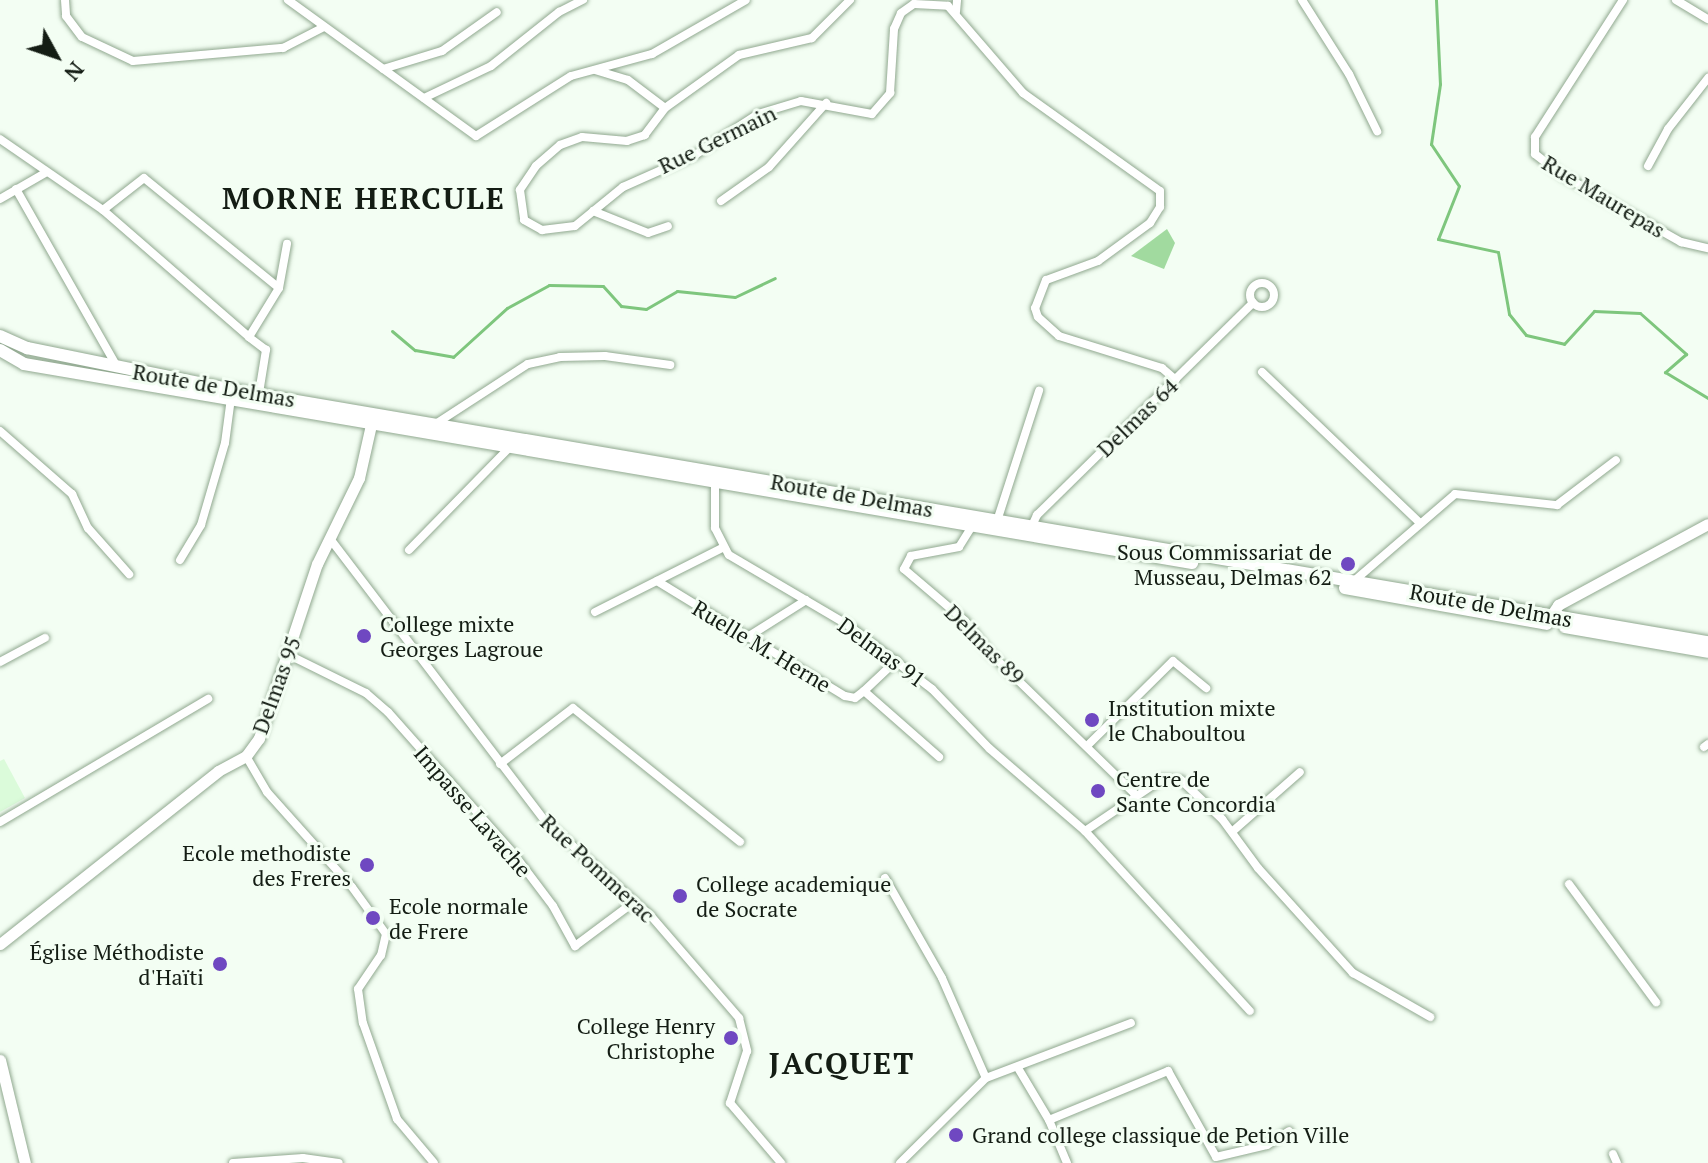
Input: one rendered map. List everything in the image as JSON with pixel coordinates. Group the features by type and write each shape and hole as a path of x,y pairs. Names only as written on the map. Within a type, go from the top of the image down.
{"main road":[{"name":"Route de Delmas","path":"0,336 27,348 232,395 259,393 373,417 437,423 511,442"},
{"name":"Route de Delmas","path":"0,350 24,364 373,417 1547,620 1708,642"},
{"name":"Route de Delmas","path":"974,521 997,521 1030,531 1354,581 1708,652"}],"street":[{"path":"65,0 66,16 82,37 133,61 283,48 324,27"},
{"path":"288,0 476,136 564,80 652,54 746,0"},
{"path":"424,98 491,66 559,12 583,0"},
{"name":"Rue Germain","path":"850,0 820,33 739,55 665,108 652,129 636,140 582,137 560,145 536,166 520,190 524,220 542,230 564,231 623,187 695,155 758,114 801,101 826,103 872,114 890,93 894,29 904,9 914,4 956,12"},
{"path":"957,0 956,12 1023,93 1160,191 1160,207 1150,223 1116,250 1053,275 1038,291 1038,317 1059,336 1162,368 1176,380"},
{"path":"1302,0 1331,43 1377,131"},
{"name":"Rue Maurepas","path":"1623,0 1535,137 1535,154 1562,175 1681,242 1708,248"},
{"path":"1676,0 1708,19"},
{"path":"383,69 442,51 497,12"},
{"path":"590,70 620,76 665,108"},
{"path":"1648,166 1668,129 1708,78"},
{"path":"721,201 769,167 826,103"},
{"path":"0,139 103,210 266,350 259,393"},
{"path":"0,199 47,172"},
{"path":"103,210 144,178 279,288"},
{"path":"16,189 117,367"},
{"path":"593,211 648,233 668,226"},
{"path":"249,337 279,288 287,244"},
{"name":"Delmas 64","path":"1030,531 1253,303"},
{"path":"437,423 528,364 560,357 605,356 670,365"},
{"path":"1262,372 1420,523"},
{"path":"997,521 1039,391"},
{"path":"180,560 201,525 225,443 232,395"},
{"name":"Delmas 95","path":"0,944 218,771 246,756 259,738 317,564 359,478 373,417"},
{"path":"0,431 72,494 88,528 129,574"},
{"path":"409,550 511,442"},
{"path":"1354,581 1455,494 1557,505 1616,460"},
{"path":"595,612 722,548 715,528 715,476"},
{"name":"Delmas 89","path":"974,521 959,547 911,556 904,569 965,621 991,654 1136,795"},
{"path":"1547,620 1578,592 1708,524"},
{"name":"Rue Pommerac","path":"331,540 545,821 698,965 739,1018 747,1051 730,1103 781,1163"},
{"name":"Delmas 91","path":"722,548 744,567 806,600 897,660 1085,831 1250,1011"},
{"name":"Ruelle M. Herne","path":"657,581 849,698 864,691 939,757"},
{"path":"746,638 806,600"},
{"path":"0,662 45,638"},
{"name":"Impasse Lavache","path":"289,655 366,693 388,712 513,853 553,906 575,946 634,902"},
{"path":"864,691 897,660"},
{"path":"1087,746 1173,661 1206,688"},
{"path":"0,822 208,699"},
{"path":"500,764 573,708 740,842"},
{"path":"246,756 267,792 343,876 386,934 381,955 358,989 363,1023 397,1119 434,1163"},
{"path":"1233,831 1300,772"},
{"path":"1085,831 1136,795 1175,777 1233,831 1258,868 1353,973 1430,1017"},
{"path":"885,878 942,978 986,1078"},
{"path":"1569,884 1656,1002"},
{"path":"900,1163 986,1078 1131,1023"},
{"path":"0,1060 25,1163"},
{"path":"1018,1068 1049,1120 1067,1163"},
{"path":"1049,1120 1168,1071 1216,1157 1267,1145 1289,1131"},
{"path":"233,1163 303,1158 339,1163"}],"shaded area":[{"path":"4,759 25,798 0,812 0,761"}],"green space":[{"path":"1167,229 1175,243 1164,269 1131,256"}],"waterway":[{"path":"1436,0 1440,84 1431,144 1459,186 1438,239 1498,252 1509,314 1526,335 1564,344 1594,311 1640,313 1686,354 1665,372 1708,398"},
{"path":"392,331 415,350 453,357 507,308 549,285 603,286 621,306 646,309 677,291 735,297 775,278"}],"place":[{"name":"Sous Commissariat de Musseau, Delmas 62","path":"1348,564"},
{"name":"College mixte Georges Lagroue","path":"364,636"},
{"name":"Institution mixte le Chaboultou","path":"1092,720"},
{"name":"Centre de Sante Concordia","path":"1098,791"},
{"name":"Ecole methodiste des Freres","path":"367,865"},
{"name":"College academique de Socrate","path":"680,896"},
{"name":"Ecole normale de Frere","path":"373,918"},
{"name":"Église Méthodiste d'Haïti","path":"220,964"},
{"name":"College Henry Christophe","path":"731,1038"},
{"name":"Grand college classique de Petion Ville","path":"956,1135"}],"district":[{"name":"MORNE HERCULE","path":"364,198"},
{"name":"JACQUET","path":"842,1063"}]}
